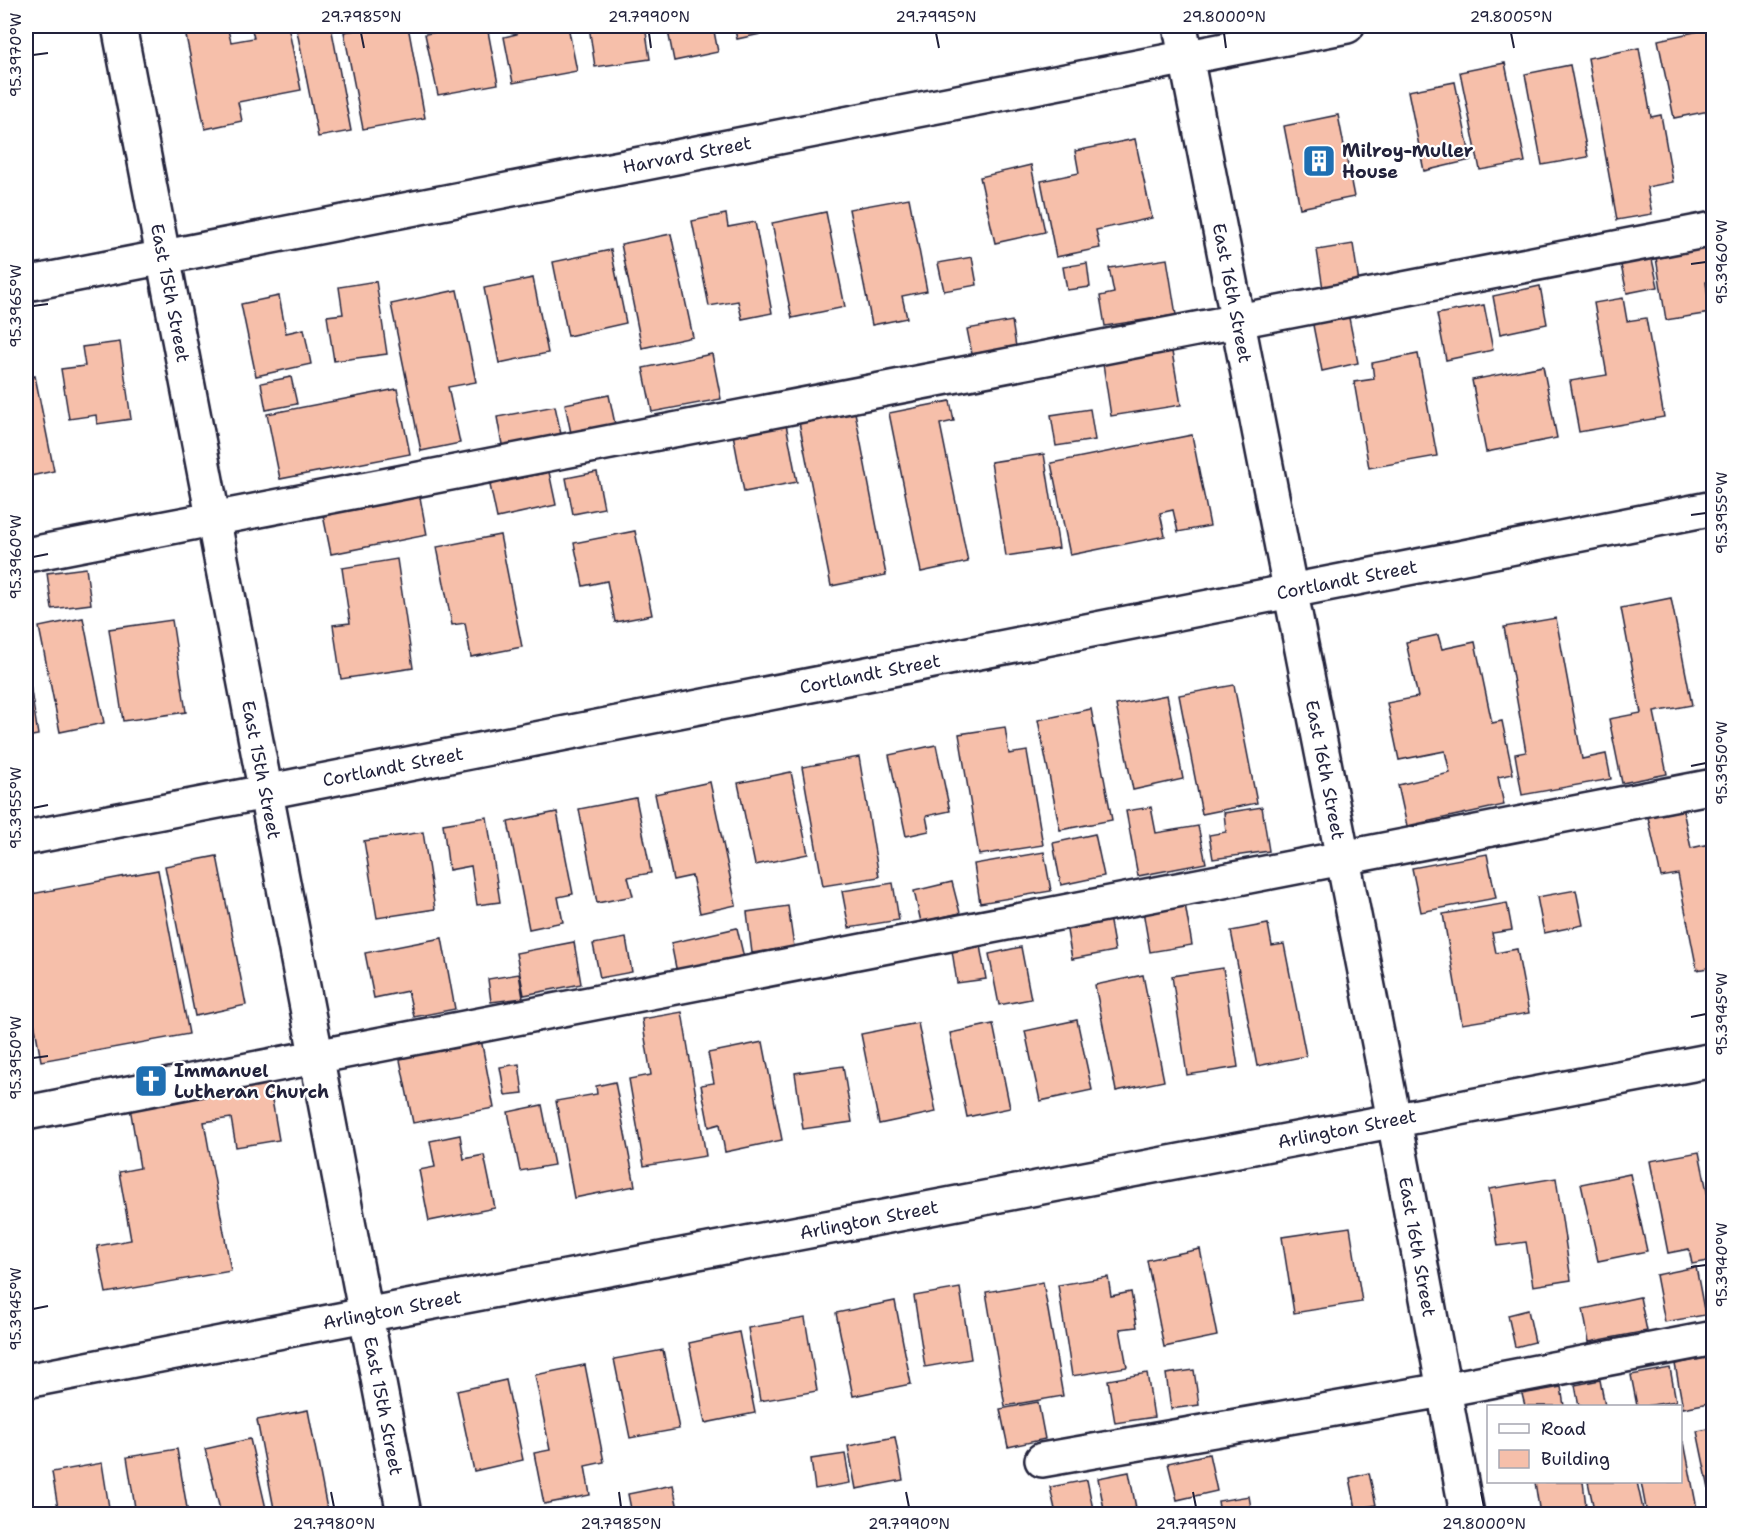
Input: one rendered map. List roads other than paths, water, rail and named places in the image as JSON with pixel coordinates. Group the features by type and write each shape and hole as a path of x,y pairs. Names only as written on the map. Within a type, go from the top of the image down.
{"street":[{"name":"East 15th Street","path":"118,26 404,1515"},
{"name":"East 16th Street","path":"1180,26 1394,1120 1467,1515"},
{"name":"Harvard Street","path":"26,284 1347,26"},
{"path":"26,555 1713,229"},
{"name":"Cortlandt Street","path":"26,838 1713,508"},
{"path":"26,1113 1713,786"},
{"name":"Arlington Street","path":"26,1381 1713,1060"},
{"path":"1042,1460 1443,1390 1713,1338"}],"place":[{"name":"Milroy-Muller House","path":"1319,161"},
{"name":"Immanuel Lutheran Church","path":"151,1081"}]}
